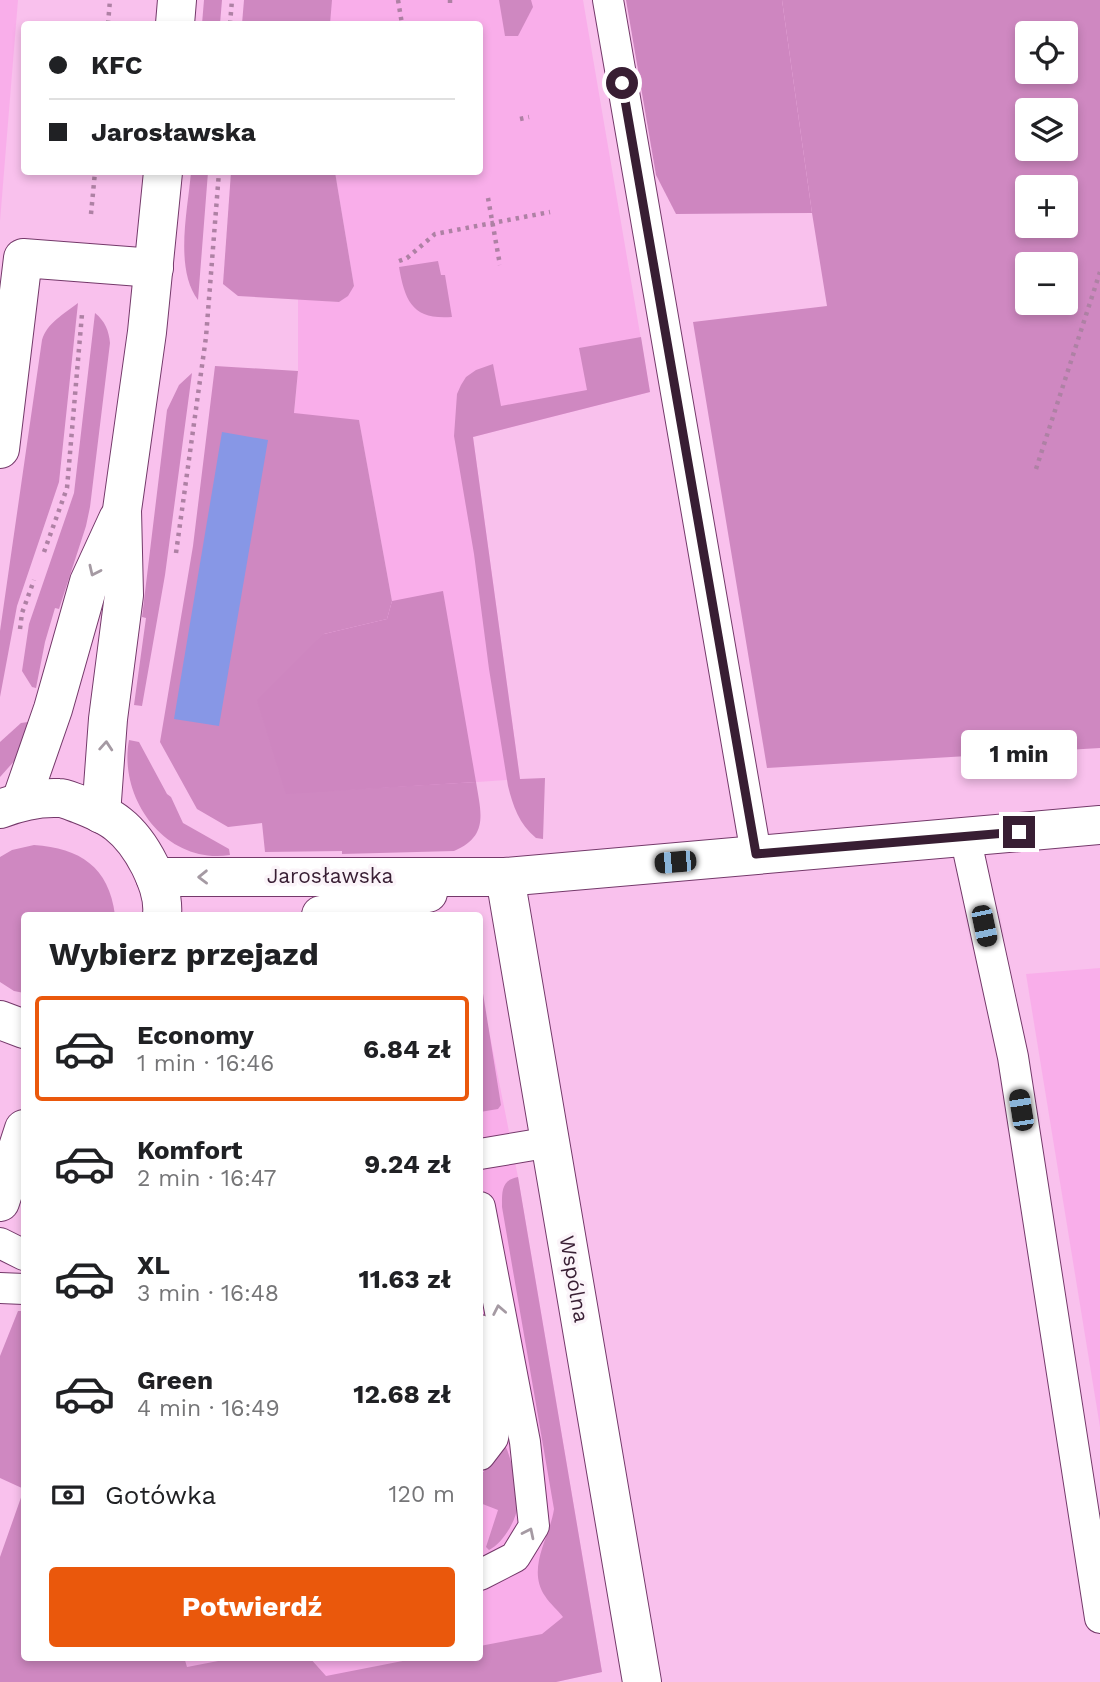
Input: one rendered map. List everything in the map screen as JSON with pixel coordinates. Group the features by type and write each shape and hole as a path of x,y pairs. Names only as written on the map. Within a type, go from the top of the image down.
{"main road":[{"path":"175,21 177,0"},
{"path":"101,814 108,719 124,595 122,510 154,268 163,175"},
{"path":"0,449 23,258 154,268"},
{"path":"10,805 53,709 89,582 122,510"},
{"path":"10,805 61,797 119,824 141,848 155,877 162,912"},
{"name":"Jarosławska","path":"155,877 505,877 1100,825"},
{"name":"Jarosławska","path":"336,912 505,877"},
{"name":"Wspólna","path":"505,877 642,1682"},
{"path":"0,1020 21,1028"},
{"path":"0,1202 21,1138"}],"lane":[{"path":"608,0 756,854"},
{"path":"965,836 1013,1057 1100,1618"},
{"path":"483,1153 551,1142"},
{"path":"483,1223 525,1442 534,1526 515,1557 483,1573"},
{"path":"0,1243 21,1254"},
{"path":"0,1288 21,1289"},
{"path":"483,1347 496,1421 493,1438 483,1451"}],"path":[{"path":"108,21 110,0"},
{"path":"230,21 232,0"},
{"path":"398,0 402,21"},
{"path":"520,119 529,117"},
{"path":"40,563 67,488 95,175"},
{"path":"175,558 206,337 219,175"},
{"path":"488,198 500,265"},
{"path":"399,261 407,258 435,234 550,212"},
{"path":"1036,469 1100,272"},
{"path":"19,638 22,613 36,576"}],"shaded area":[{"path":"0,0 18,0 0,221"},
{"path":"204,0 222,0 220,21 202,21"},
{"path":"244,0 332,0 330,21 242,21"},
{"path":"328,0 583,0 650,392 473,437 520,779 288,795 257,700 324,634 387,619 392,601 359,421 294,414 298,371 298,299 339,302 354,286 336,175 483,175 483,21 330,21"},
{"path":"499,0 531,0 533,7 518,36 505,36"},
{"path":"626,0 782,0 812,213 676,214 656,175"},
{"path":"782,0 1100,0 1100,748 767,768 693,322 827,306"},
{"path":"191,175 208,175 198,300 186,272 186,220"},
{"path":"231,175 336,175 354,286 348,296 339,302 238,296 223,284"},
{"path":"438,261 441,275 445,275 452,317 420,312 408,299 401,279 399,267"},
{"path":"78,303 59,482 17,606 0,697 0,631 42,340 52,324"},
{"path":"95,313 106,326 110,343 90,507 59,609 55,608 36,688 32,687 22,671 29,624 74,493"},
{"path":"641,337 650,392 473,437 520,779 545,778 543,839 536,838 525,827 518,814 508,786 454,436 457,394 466,377 493,364 501,406 587,390 579,348"},
{"path":"215,366 298,371 294,413 359,420 392,601 387,619 324,634 287,793 476,782 480,814 478,831 465,845 454,851 342,854 342,851 265,852 262,823 228,827 197,809 160,742 193,546"},
{"path":"192,373 165,575 142,706 134,705 146,618 142,617 167,410 179,385"},
{"path":"443,591 476,782 286,794 257,700 324,634 387,619 392,601"},
{"path":"28,722 17,758 0,777 0,742 21,723"},
{"path":"129,740 139,742 183,823 229,849 230,855 207,855 186,850 167,839 151,823 139,805 131,784"},
{"path":"34,845 50,847 65,850 90,863 106,884 114,912 21,912 21,992 0,982 0,857 12,850"},
{"path":"1100,968 1100,1427 1026,974"},
{"path":"483,994 501,1105 498,1109 483,1112"},
{"path":"488,1026 518,1177 602,1672 556,1682 118,1682 114,1661 483,1661 483,1027"},
{"path":"518,1177 602,1672 556,1682 0,1682 0,1557 21,1498 21,1661 185,1661 187,1667 218,1661 313,1661 326,1676 403,1661 483,1661 483,1645 542,1634 563,1617 545,1596 538,1575 538,1564 554,1509 502,1207 505,1184"},
{"path":"18,1311 21,1311 21,1488 0,1478 0,1356"},
{"path":"505,1445 514,1474 518,1505 508,1531 489,1550 486,1547 498,1510 483,1504 483,1472"}],"water":[{"path":"222,432 268,440 219,726 174,719"}],"route":[{"path":"622,83 756,854 1019,832"}]}
